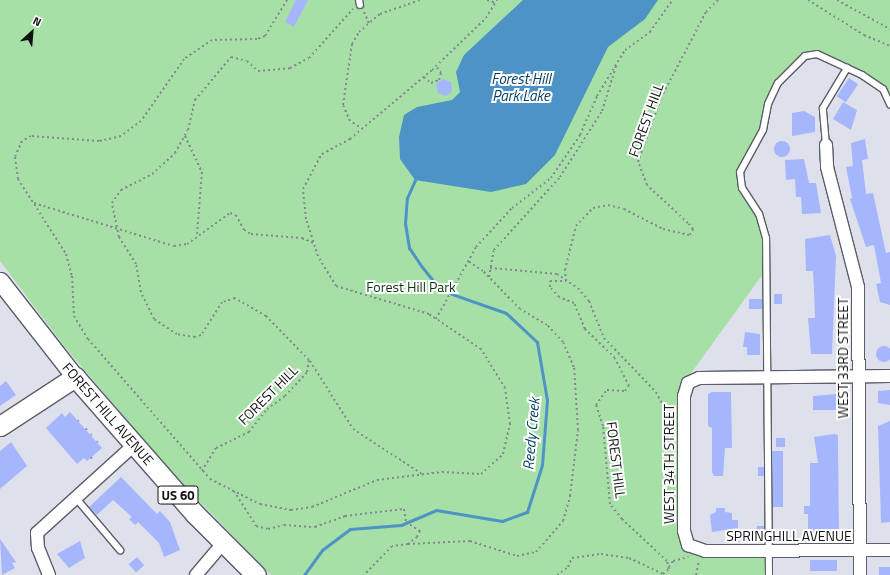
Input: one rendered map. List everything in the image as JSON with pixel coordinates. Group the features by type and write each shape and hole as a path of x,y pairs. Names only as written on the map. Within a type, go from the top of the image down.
{"main road":[{"name":"FOREST HILL AVENUE","path":"0,281 75,377 134,445 223,543 256,575"},
{"path":"0,426 75,377"}],"street":[{"name":"WEST 33RD STREET","path":"826,145 827,167 858,287 857,377 860,575"},
{"path":"768,378 890,376"},
{"name":"WEST 34TH STREET","path":"688,545 684,531 684,396 688,383 698,378 768,378"},
{"path":"49,575 38,548 37,534 75,497 134,445"},
{"path":"196,575 223,543"},
{"name":"SPRINGHILL AVENUE","path":"688,545 701,550 890,550"}],"lane":[{"path":"769,575 771,551 766,238 759,214 742,188 740,172 763,130 773,93 791,67 813,53 847,68 881,87 890,104"},
{"path":"826,145 823,108 847,68"},
{"path":"75,497 120,550"}],"path":[{"path":"287,0 265,36 257,40 212,40 184,59 141,121 121,136 99,141 31,136 22,141 14,157 15,169 33,203 66,254 72,276 74,316 88,339 202,471 260,504 291,510 312,507 377,480 422,474 480,474 503,454 510,424 505,388 481,349 436,318 336,286 314,243 306,219 303,189 322,154 363,129 424,77 496,2"},
{"path":"363,129 350,121 343,105 352,44 369,23 380,14 420,0"},
{"path":"487,0 496,2"},
{"path":"436,318 444,309 468,261 487,232 551,178 580,135 616,63 625,50 650,32 672,0"},
{"name":"FOREST HILL","path":"669,569 667,561 622,519 610,504 603,426 596,405 607,390 625,391 630,386 615,358 585,330 574,303 559,298 550,287 550,281 566,278 576,226 592,208 608,205 624,209 663,229 690,235 693,229 647,184 638,162 661,98 703,17 718,0"},
{"path":"808,0 864,35 890,46"},
{"path":"837,0 890,29"},
{"path":"360,2 369,23"},
{"name":"FOREST HILL","path":"202,471 216,448 249,432 266,409 285,396 307,372 309,360 266,316 235,298 222,302 201,335 188,336 167,328 146,306 136,264 118,232 112,203 121,190 152,174 175,153 185,136 195,100 231,57 247,61 258,71 290,68 309,58 360,2"},
{"path":"489,278 494,250 560,177 592,128 607,97 616,63"},
{"path":"424,77 431,83 439,80 441,73 436,66"},
{"path":"185,136 202,172 197,234"},
{"path":"33,203 118,232 174,246 187,244 197,234 230,213 236,215 244,230 251,234 302,238 314,243"},
{"path":"364,575 392,546 470,541 518,556 536,552 563,521 574,473 578,430 574,367 562,342 547,325 520,309 489,278 468,261"},
{"path":"490,268 566,278 588,301 604,338 656,392 665,410 669,443 684,443"},
{"path":"309,360 353,429 422,474"},
{"path":"233,490 256,526 268,529 284,525 315,527 345,516 404,509 406,522 420,531 408,544"},
{"path":"557,575 568,567 572,558 601,554 629,558 663,574 669,569 672,561 701,550"},
{"path":"696,575 701,550"}],"green space":[{"name":"Forest Hill Park","path":"0,0 890,0 890,104 880,86 820,55 803,58 783,76 744,163 741,185 760,215 768,267 684,383 689,544 770,551 769,575 271,575 177,478 64,346 0,261"}],"water":[{"name":"Forest Hill Park Lake","path":"523,0 658,0 645,19 608,47 555,155 526,184 491,192 415,180 400,159 399,137 404,115 417,107 452,100 460,92 456,72 464,55"}],"building":[{"path":"296,0 308,0 294,27 285,22"},
{"path":"849,78 858,84 846,102 837,96"},
{"path":"443,79 451,82 452,91 446,96 438,93 436,84"},
{"path":"843,102 857,110 851,130 833,119"},
{"path":"804,111 815,117 815,132 792,136 792,113"},
{"path":"865,139 868,159 862,160 866,194 873,193 886,253 890,252 890,305 880,302 876,284 881,283 874,245 866,247 850,199 852,198 846,167 853,166 851,143"},
{"path":"779,141 785,141 790,146 788,155 785,157 779,157 774,152 774,146"},
{"path":"804,159 809,183 816,183 821,213 802,214 801,197 796,197 795,179 786,180 785,160"},
{"path":"830,235 836,256 832,354 811,354 808,318 815,318 813,271 806,271 805,239"},
{"path":"774,294 782,294 782,304 774,304"},
{"path":"749,299 762,299 762,309 749,309"},
{"path":"745,332 760,334 760,355 747,355 747,347 743,347"},
{"path":"884,346 890,348 892,354 890,360 884,362 878,360 876,354 878,348"},
{"path":"6,381 16,395 0,406 0,386"},
{"path":"890,390 890,405 878,403 878,391"},
{"path":"712,392 731,392 732,448 725,448 723,476 714,476 712,472 712,428 708,426 708,394"},
{"path":"837,394 838,410 813,410 813,396"},
{"path":"70,412 102,448 87,461 84,458 77,464 46,428 62,413 65,417"},
{"path":"890,421 890,522 881,523 878,426"},
{"path":"834,434 838,435 839,536 817,537 808,533 808,514 804,514 804,506 810,506 810,463 818,463 814,437"},
{"path":"776,438 785,438 785,447 776,447"},
{"path":"11,442 27,466 0,489 0,451"},
{"path":"772,451 783,451 783,507 772,507"},
{"path":"758,467 764,467 764,476 758,476"},
{"path":"121,477 157,514 160,511 170,522 180,550 164,557 159,543 138,522 135,525 129,519 132,517 113,500 97,515 89,507"},
{"path":"716,508 725,508 725,512 732,513 732,520 738,520 738,528 712,532 710,515 716,512"},
{"path":"757,526 764,526 764,538 757,538"},
{"path":"0,539 16,562 12,563 15,568 2,575"},
{"path":"80,541 85,558 69,568 57,554"},
{"path":"137,557 144,565 136,573 129,564"},
{"path":"810,560 837,560 837,571 810,571"},
{"path":"879,567 890,567 890,575 879,575"}],"waterway":[{"name":"Reedy Creek","path":"304,575 322,550 350,529 401,525 436,510 502,521 527,512 542,465 547,400 537,342 506,313 452,294 435,283 422,267 409,248 405,224 407,198 415,180"}]}
